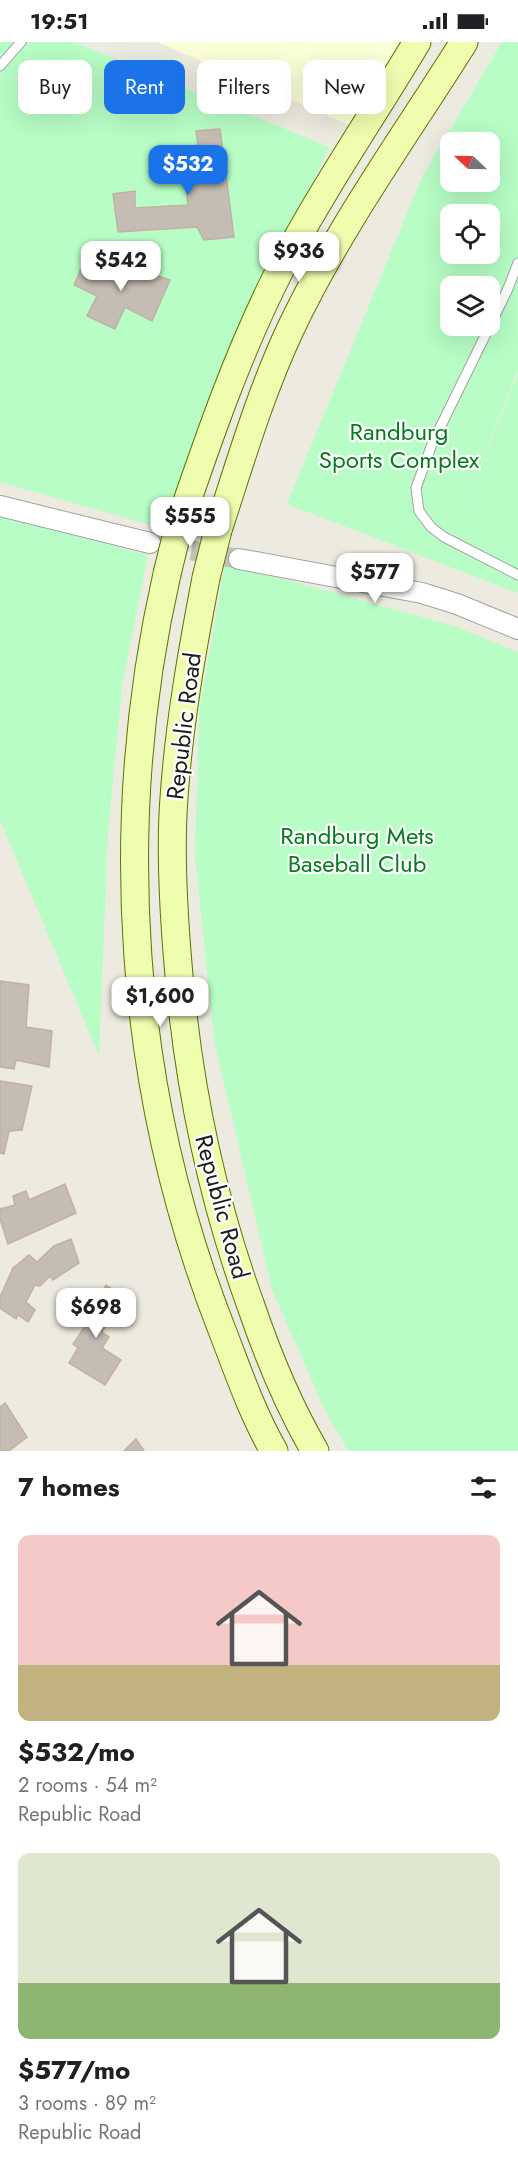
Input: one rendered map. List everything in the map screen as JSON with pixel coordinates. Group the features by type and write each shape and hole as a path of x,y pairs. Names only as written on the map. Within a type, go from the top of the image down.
{"main road":[{"name":"Republic Road","path":"273,1451 248,1397 210,1302 179,1208 144,1032 136,945 135,854 145,694 155,629 179,525 234,372 281,268 309,216 417,42"},
{"name":"Republic Road","path":"315,1451 302,1430 268,1354 227,1237 202,1139 183,1025 173,881 174,800 181,724 206,578 218,530 260,400 291,328 337,243 464,42"}],"street":[{"path":"0,506 150,543"},
{"path":"239,560 422,593 457,604 518,629"}],"lane":[{"path":"0,66 21,42"},
{"path":"518,263 507,291 432,444 416,488 419,511 431,527 444,537 518,575"}],"shaded area":[{"path":"158,42 399,42 386,64 386,60 303,60 303,105 291,100 291,60 199,60"},
{"path":"324,114 356,114 349,125"}],"green space":[{"path":"0,42 74,42 118,60 104,60 104,114 185,114 185,88 197,93 197,114 249,114 329,147 194,446 161,528 0,482"},
{"name":"Randburg Sports Complex","path":"502,42 518,42 518,370 454,531 518,374 518,593 287,504 422,177 440,147 440,192 500,192 500,132 449,132"},
{"path":"0,516 148,555 122,687 108,832 99,1056 0,820"},
{"name":"Randburg Mets Baseball Club","path":"225,563 454,626 518,652 518,1451 348,1451 324,1408 272,1290 214,1040 195,855 199,712"}],"building":[{"path":"220,129 234,237 204,240 197,227 118,232 113,194 135,191 135,208 188,205 182,148 198,145 196,131"},
{"path":"86,257 124,275 128,266 170,280 152,321 125,307 115,329 87,316 97,296 74,285"},
{"path":"0,981 29,985 26,1027 52,1031 49,1067 16,1060 14,1069 0,1067"},
{"path":"0,1081 32,1086 22,1130 9,1131 4,1154 0,1153"},
{"path":"65,1184 76,1213 8,1244 0,1219 0,1209 15,1205 13,1196 26,1191 29,1200"},
{"path":"71,1239 79,1263 53,1280 50,1276 40,1286 35,1285 26,1302 35,1310 28,1322 18,1315 16,1319 0,1308 0,1297 13,1268 29,1255 37,1262 54,1246"},
{"path":"106,1285 118,1293 102,1320 107,1323 102,1332 109,1337 102,1348 121,1360 105,1385 69,1363 78,1348 73,1344 92,1316 81,1309 92,1290 100,1296"},
{"path":"5,1403 27,1437 9,1451 0,1451 0,1407"},
{"path":"136,1439 144,1451 124,1451"}],"tunnel":[{"path":"162,545 239,559"}]}
